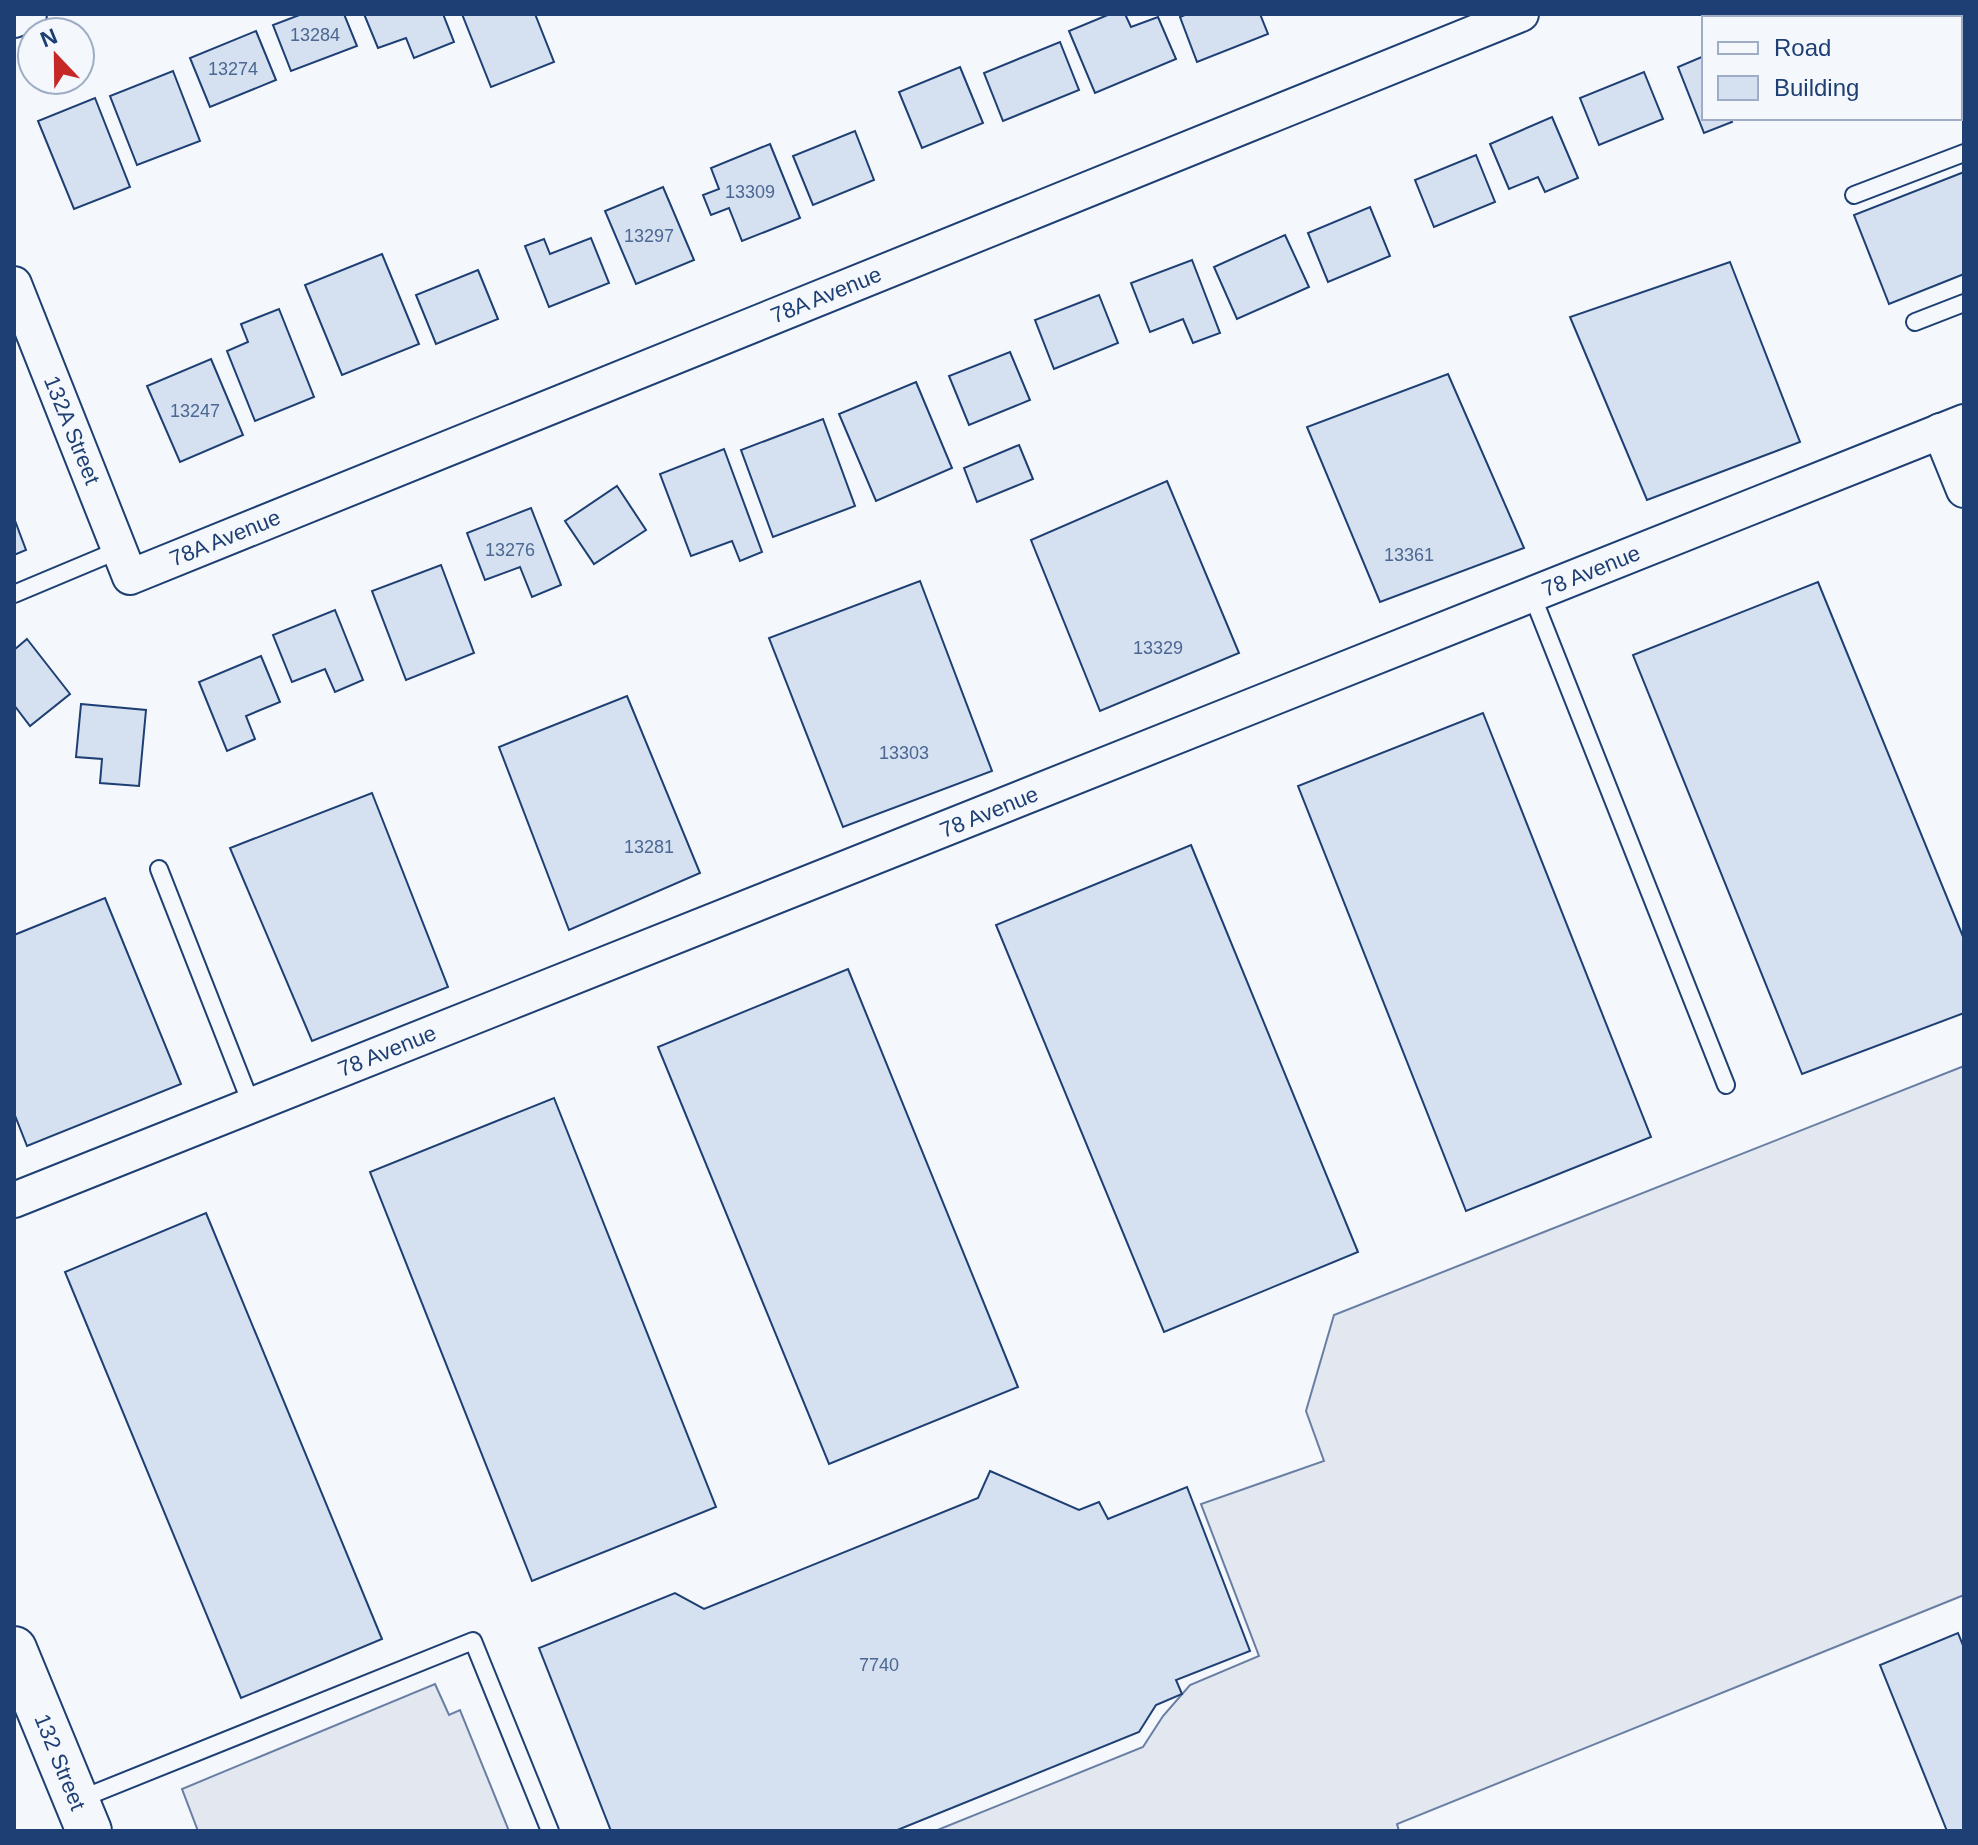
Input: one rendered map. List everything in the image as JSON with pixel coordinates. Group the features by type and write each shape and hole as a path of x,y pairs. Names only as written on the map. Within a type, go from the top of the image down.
{"main road":[{"name":"132 Street","path":"19,1675 82,1816"}],"street":[{"path":"14,20 29,14"},
{"name":"78A Avenue","path":"124,563 1521,14"},
{"name":"132A Street","path":"14,284 124,563"},
{"path":"1952,427 1964,490"},
{"name":"78 Avenue","path":"14,1200 1952,427"}],"lane":[{"path":"1854,195 1964,153"},
{"path":"1915,322 1964,303"},
{"path":"14,594 124,563"},
{"path":"1532,595 1726,1085"},
{"path":"159,869 252,1106"},
{"path":"82,1816 473,1641 550,1831"}],"shaded area":[{"path":"1964,1066 1964,1595 1397,1824 1399,1831 935,1831 1143,1747 1163,1716 1190,1685 1259,1656 1201,1504 1324,1461 1306,1411 1334,1315"},
{"path":"435,1684 449,1715 460,1710 509,1831 198,1831 182,1789"}],"building":[{"path":"302,14 344,14 357,46 291,71 273,25"},
{"path":"364,14 443,14 454,42 414,58 406,38 378,48"},
{"path":"462,14 535,14 554,62 491,87"},
{"path":"1110,14 1125,14 1131,27 1158,17 1176,59 1095,93 1069,31"},
{"path":"1187,14 1260,14 1268,34 1197,62 1180,17"},
{"path":"1964,14 1964,38 1962,16 1951,16"},
{"path":"256,31 276,80 210,107 190,58"},
{"path":"1060,42 1079,90 1003,121 984,73"},
{"path":"1702,57 1702,120 1732,122 1704,133 1678,67"},
{"path":"960,67 983,123 922,148 899,92"},
{"path":"173,71 200,141 137,165 110,96"},
{"path":"1644,72 1663,119 1599,145 1580,98"},
{"path":"95,98 130,187 74,209 38,121"},
{"path":"1552,117 1578,178 1545,192 1538,177 1509,189 1490,144"},
{"path":"855,131 874,180 813,205 793,156"},
{"path":"770,144 800,218 742,241 729,208 711,215 703,195 719,189 711,168"},
{"path":"1476,155 1495,202 1434,227 1415,180"},
{"path":"1964,172 1964,274 1889,304 1854,215"},
{"path":"663,187 694,260 636,284 605,211"},
{"path":"1370,207 1390,256 1328,282 1308,233"},
{"path":"1285,235 1309,287 1237,319 1214,267"},
{"path":"591,238 609,283 549,307 525,246 544,239 550,254"},
{"path":"382,254 419,344 342,375 305,285"},
{"path":"1192,260 1220,333 1193,343 1183,319 1150,332 1131,283"},
{"path":"1730,262 1800,442 1647,500 1570,317"},
{"path":"478,270 498,319 436,344 416,295"},
{"path":"1099,295 1118,343 1054,369 1035,320"},
{"path":"279,309 314,397 255,421 227,351 248,342 241,324"},
{"path":"1010,352 1030,400 969,425 949,376"},
{"path":"211,359 243,435 180,462 147,386"},
{"path":"1448,374 1524,548 1380,602 1307,427"},
{"path":"916,382 952,468 876,501 839,414"},
{"path":"823,419 855,506 773,537 741,450"},
{"path":"1019,445 1033,479 977,502 964,468"},
{"path":"724,449 762,552 740,561 732,541 691,556 660,474"},
{"path":"1167,481 1239,653 1100,711 1031,540"},
{"path":"617,486 646,530 594,564 565,521"},
{"path":"531,508 561,585 532,597 520,567 485,580 467,533"},
{"path":"14,518 26,550 14,555"},
{"path":"441,565 474,653 406,680 372,591"},
{"path":"920,581 992,771 843,827 769,638"},
{"path":"1818,582 1964,939 1964,1013 1802,1074 1633,655"},
{"path":"335,610 363,680 335,692 325,669 292,682 273,635"},
{"path":"27,639 70,694 30,726 14,705 14,650"},
{"path":"261,656 280,702 246,716 255,739 227,751 199,682"},
{"path":"627,696 700,873 569,930 499,747"},
{"path":"81,704 146,710 139,786 100,783 102,759 76,757"},
{"path":"1483,713 1651,1137 1466,1211 1298,786"},
{"path":"372,793 448,987 312,1041 230,848"},
{"path":"1191,845 1358,1252 1164,1332 996,925"},
{"path":"105,898 181,1084 27,1146 14,1113 14,935"},
{"path":"848,969 1018,1387 829,1464 658,1047"},
{"path":"554,1098 716,1507 532,1581 370,1172"},
{"path":"206,1213 382,1639 241,1698 65,1272"},
{"path":"990,1471 1079,1510 1099,1502 1108,1519 1187,1487 1250,1651 1176,1680 1182,1694 1156,1705 1139,1732 895,1831 611,1831 539,1648 675,1593 704,1609 978,1498"},
{"path":"1958,1633 1964,1648 1964,1831 1947,1831 1880,1665"}]}
